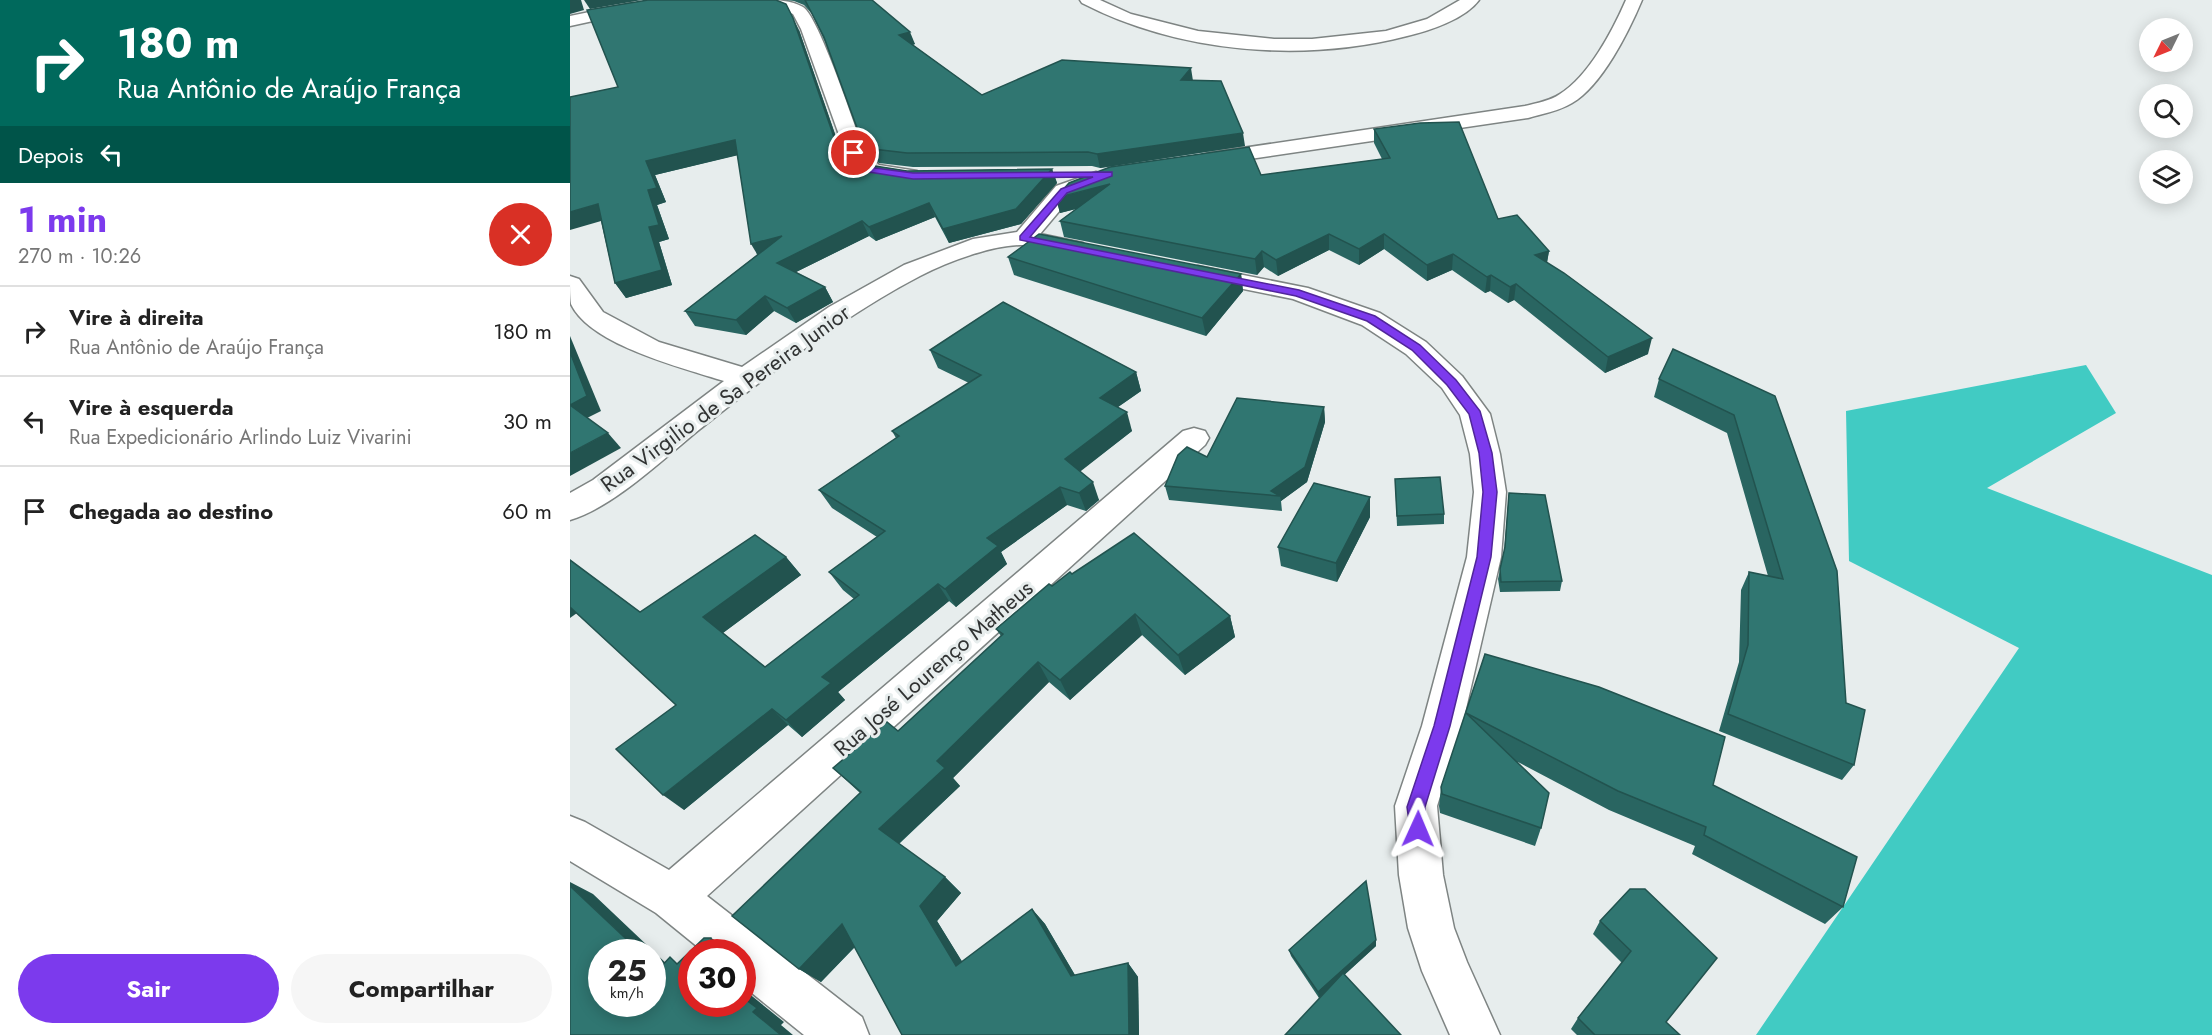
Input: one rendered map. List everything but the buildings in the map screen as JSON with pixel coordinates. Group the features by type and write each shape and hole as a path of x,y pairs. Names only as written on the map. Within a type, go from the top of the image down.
{"street":[{"path":"771,0 799,11 809,29 854,153 872,171 924,176"},
{"path":"1088,0 1128,19 1182,34 1311,45 1372,39 1420,28 1471,0"},
{"path":"1190,162 1528,112 1568,98 1589,78 1634,0"},
{"path":"570,21 647,6"},
{"path":"1024,238 1064,191 1114,173 1051,175"},
{"name":"Rua Virgilio de Sa Pereira Junior","path":"570,508 604,488 746,378 838,313 913,270 981,244 1024,238 1104,254"},
{"path":"1173,268 1299,293 1371,319 1416,348 1452,382 1475,414 1485,453 1490,492 1484,557 1442,726 1416,807 1421,875 1431,928 1446,971 1475,1035"},
{"path":"570,284 594,318 649,348 746,378"},
{"name":"Rua José Lourenço Matheus","path":"672,897 1194,438"},
{"path":"570,837 672,897 724,939"},
{"path":"756,964 844,1035"}],"shaded area":[{"path":"2086,365 2116,413 1987,488 2212,575 2212,1035 1756,1035 2019,648 1849,561 1846,411"}],"route":[{"path":"854,153 872,171 913,176 1109,174 1064,191 1024,238 1299,293 1371,319 1416,348 1452,382 1475,414 1485,453 1490,492 1484,557 1442,726 1416,807 1418,829"}]}
